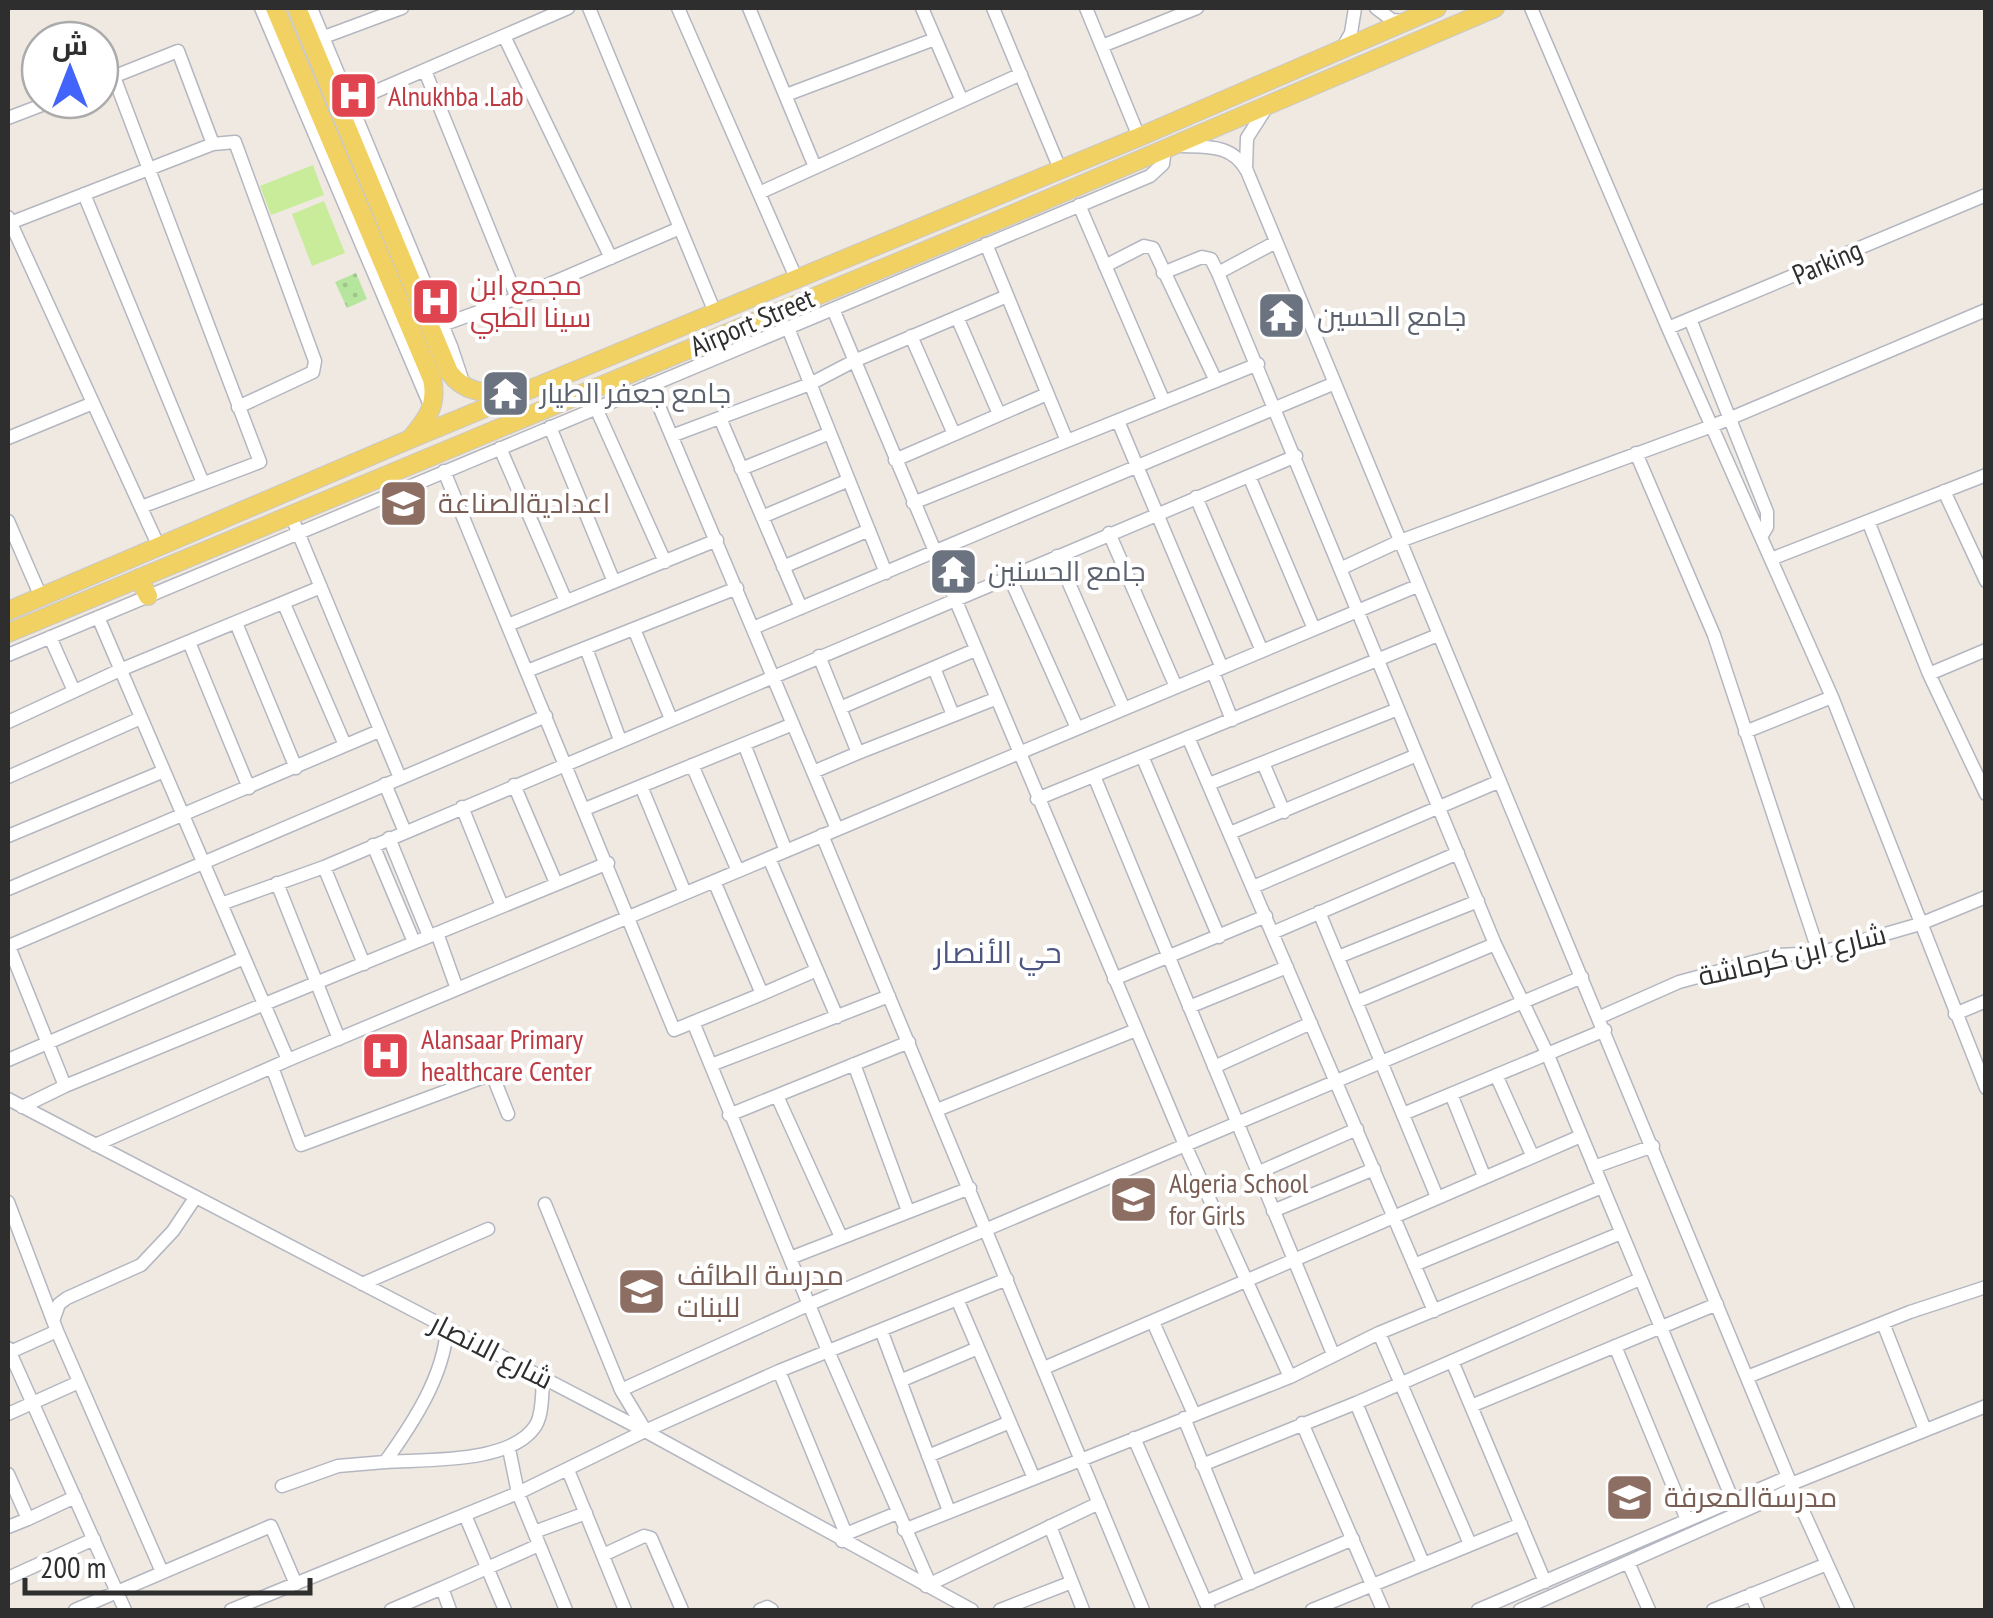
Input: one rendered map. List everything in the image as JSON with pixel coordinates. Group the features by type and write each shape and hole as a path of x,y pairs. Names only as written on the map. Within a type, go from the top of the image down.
{"main road":[{"path":"276,8 302,90 384,283 410,304 427,326 449,372 464,388 483,393 522,393"},
{"path":"297,8 363,151 410,304"},
{"name":"Airport Street","path":"8,633 1495,8"},
{"name":"Airport Street","path":"8,611 408,440 1139,137 1429,9"},
{"path":"1024,184 1024,196 1034,205"},
{"path":"988,200 998,208 998,220"},
{"path":"408,440 432,410 434,392 427,326"},
{"path":"382,476 390,494"},
{"path":"224,520 224,532 233,539"},
{"path":"182,536 192,546 191,556"},
{"path":"138,578 148,596"}],"street":[{"path":"261,8 302,90"},
{"path":"311,8 350,102 363,151 427,326 517,298 680,228"},
{"path":"350,102 568,8"},
{"path":"589,8 716,315"},
{"path":"678,8 797,280"},
{"path":"749,8 816,167"},
{"path":"922,8 962,101"},
{"path":"992,8 1060,169"},
{"path":"1086,8 1139,137"},
{"path":"1102,46 1197,8"},
{"path":"1344,47 1355,8"},
{"path":"1379,8 1392,20 1404,22"},
{"path":"1531,8 1832,697 1986,1088"},
{"path":"324,37 397,9"},
{"path":"504,36 610,258"},
{"path":"786,95 936,39"},
{"path":"120,75 178,52 212,144"},
{"path":"425,71 517,298"},
{"path":"759,193 1021,74"},
{"path":"1269,105 1247,138 1247,171 1791,1483 1848,1610"},
{"path":"120,109 260,462 141,508"},
{"path":"159,546 9,220 212,144 235,142 316,361 313,372 238,407"},
{"path":"8,655 1154,174 1169,148 1222,148 1234,154 1247,171"},
{"path":"84,194 203,483"},
{"name":"Parking","path":"1668,328 1986,195"},
{"path":"1079,205 1164,402"},
{"path":"1218,272 1276,242"},
{"path":"986,244 1067,441"},
{"path":"1104,266 1149,245 1216,381"},
{"path":"1163,274 1202,256 1211,259 1218,272 1495,944 1547,1053 1733,1501"},
{"path":"384,283 432,410"},
{"path":"674,435 810,384 854,361 1007,296"},
{"path":"832,309 1114,979 1290,1377"},
{"path":"1342,568 1400,541 1712,426 1986,310"},
{"path":"957,317 999,414"},
{"path":"1690,319 1767,512 1767,527 1761,537"},
{"path":"788,328 886,573"},
{"path":"911,336 954,434"},
{"path":"913,502 1258,364"},
{"path":"753,628 1334,383"},
{"path":"650,385 836,830"},
{"path":"895,460 1047,394"},
{"path":"8,438 93,403"},
{"path":"596,408 664,562"},
{"path":"720,418 801,608"},
{"path":"1118,421 1158,513 1232,720"},
{"path":"550,427 614,582"},
{"path":"742,469 830,433"},
{"path":"500,448 566,601"},
{"path":"1636,454 1714,635 1819,953"},
{"path":"221,904 324,866 1296,456"},
{"path":"444,471 674,1030 818,970"},
{"path":"1771,559 1986,475"},
{"path":"1249,476 1314,629"},
{"path":"762,516 849,480"},
{"path":"1944,491 1984,572"},
{"path":"1196,497 1262,651"},
{"path":"290,514 400,778"},
{"path":"1868,521 1930,674 1986,794"},
{"path":"8,522 41,597"},
{"path":"783,566 869,530"},
{"path":"1109,533 1176,687"},
{"path":"508,626 717,540"},
{"path":"1057,556 1124,709"},
{"path":"1009,576 1077,728"},
{"path":"95,1145 339,1038 1418,586"},
{"path":"8,722 120,670 322,587"},
{"path":"527,671 737,588"},
{"path":"284,604 345,745"},
{"path":"98,617 288,1060"},
{"path":"236,623 296,768"},
{"path":"634,628 671,719"},
{"path":"1037,799 1438,635"},
{"path":"50,637 74,692"},
{"path":"189,642 250,788"},
{"path":"586,648 620,740"},
{"path":"840,708 975,650"},
{"path":"1930,674 1986,650"},
{"path":"819,656 858,754"},
{"path":"934,668 953,715"},
{"path":"1744,732 1832,697"},
{"path":"813,772 995,698"},
{"path":"1208,784 1398,709"},
{"path":"65,1086 8,945 546,716"},
{"path":"8,777 141,718"},
{"path":"585,809 793,724"},
{"path":"8,889 379,731"},
{"path":"1188,738 1434,1311"},
{"path":"744,744 786,851"},
{"path":"1230,833 1417,755"},
{"path":"1142,756 1219,938"},
{"path":"1263,762 1284,812"},
{"path":"692,765 738,871"},
{"path":"8,836 164,771"},
{"path":"1094,776 1332,1354"},
{"path":"1253,887 1500,782"},
{"path":"385,784 405,832"},
{"path":"514,785 556,884"},
{"path":"641,786 686,893"},
{"path":"462,807 502,906"},
{"path":"822,836 1143,1610"},
{"path":"390,838 457,989"},
{"path":"374,845 414,942"},
{"path":"1272,933 1458,853"},
{"path":"769,858 837,1016"},
{"path":"22,1107 608,863"},
{"path":"324,866 364,964"},
{"path":"714,881 762,994"},
{"path":"278,883 339,1038"},
{"name":"شارع ابن كرماشة","path":"1403,1114 1547,1053 1680,982 1779,955 1819,953 1920,924 1986,897"},
{"path":"1338,957 1478,901"},
{"path":"1319,912 1437,1197"},
{"path":"1114,979 1266,916"},
{"path":"1356,1002 1495,944"},
{"path":"8,1060 244,958"},
{"path":"1189,1007 1287,966"},
{"path":"621,1390 810,1304 1582,977"},
{"path":"710,1065 890,996"},
{"path":"1956,1014 1986,1001"},
{"path":"693,1022 927,1584 1099,1504"},
{"path":"1214,1067 1311,1022"},
{"path":"937,1110 1136,1030"},
{"path":"730,1115 908,1042"},
{"path":"854,1064 908,1211"},
{"path":"272,1067 301,1144 492,1074 508,1114"},
{"path":"1496,1075 1532,1156"},
{"path":"1451,1094 1484,1176"},
{"path":"776,1096 840,1237"},
{"name":"شارع الانصار","path":"8,1099 645,1430 972,1610"},
{"path":"1257,1173 1358,1129"},
{"path":"1044,1368 1581,1136"},
{"path":"1594,1167 1653,1146"},
{"path":"1273,1211 1374,1169"},
{"path":"1414,1264 1602,1187"},
{"path":"790,1258 970,1188"},
{"path":"55,1326 59,1304 141,1265 173,1231 195,1198"},
{"path":"8,1202 78,1382 162,1572"},
{"path":"545,1204 621,1390 645,1430"},
{"path":"362,1284 488,1229"},
{"path":"904,1530 1290,1377 1379,1333 1621,1233"},
{"path":"231,1610 518,1493 645,1430 779,1371 1007,1279"},
{"path":"1202,1465 1356,1403 1640,1279"},
{"path":"1748,1377 1986,1287"},
{"path":"957,1300 1033,1476"},
{"path":"1472,1406 1717,1304"},
{"path":"1153,1322 1189,1416 1202,1465 1251,1583"},
{"path":"1883,1323 1926,1430"},
{"path":"55,1326 8,1351 126,1610"},
{"path":"386,1462 433,1382 446,1352 447,1328"},
{"path":"881,1330 949,1511"},
{"path":"1379,1333 1470,1544"},
{"path":"1614,1346 1687,1520"},
{"path":"900,1381 978,1348"},
{"path":"1452,1361 1545,1582"},
{"path":"779,1371 844,1538 897,1513"},
{"path":"282,1486 338,1466 468,1457 508,1449 536,1425 543,1378"},
{"path":"8,1414 78,1382"},
{"path":"1356,1403 1423,1563"},
{"path":"1478,1610 1510,1604 1545,1582 1687,1520 1986,1406"},
{"path":"928,1456 1010,1422"},
{"path":"1302,1423 1383,1610"},
{"path":"1134,1438 1207,1606 1352,1540"},
{"path":"508,1449 518,1493 566,1610"},
{"path":"568,1470 624,1610"},
{"path":"8,1474 28,1519"},
{"path":"1520,1610 1791,1483"},
{"path":"8,1527 76,1497"},
{"path":"390,1610 487,1568 586,1513"},
{"path":"464,1515 505,1610"},
{"path":"1312,1610 1521,1524"},
{"path":"75,1610 272,1526 296,1584"},
{"path":"1050,1526 1083,1610"},
{"path":"602,1555 644,1536 651,1538 682,1610"},
{"path":"8,1578 94,1539"},
{"path":"1628,1562 1649,1610"},
{"path":"1713,1610 1827,1564"},
{"path":"1000,1610 1072,1582"},
{"path":"442,1588 450,1610"},
{"path":"1751,1594 1758,1610"},
{"path":"760,1610 772,1610"}],"green space":[{"path":"313,165 324,195 271,215 260,186"},
{"path":"324,201 345,253 312,266 292,214"},
{"path":"356,273 367,299 347,308 335,282"}],"place":[{"name":"Alnukhba .Lab","path":"353,96"},
{"name":"مجمع ابن سينا الطبي","path":"435,301"},
{"name":"جامع الحسين","path":"1282,316"},
{"name":"جامع جعفر الطيار","path":"505,393"},
{"name":"اعداديةالصناعة","path":"403,503"},
{"name":"جامع الحسنين","path":"953,571"},
{"name":"Alansaar Primary healthcare Center","path":"386,1055"},
{"name":"Algeria School for Girls","path":"1134,1199"},
{"name":"مدرسة الطائف للبنات","path":"642,1291"},
{"name":"مدرسةالمعرفة","path":"1629,1497"}],"district":[{"name":"حي الأنصار","path":"998,953"}]}
